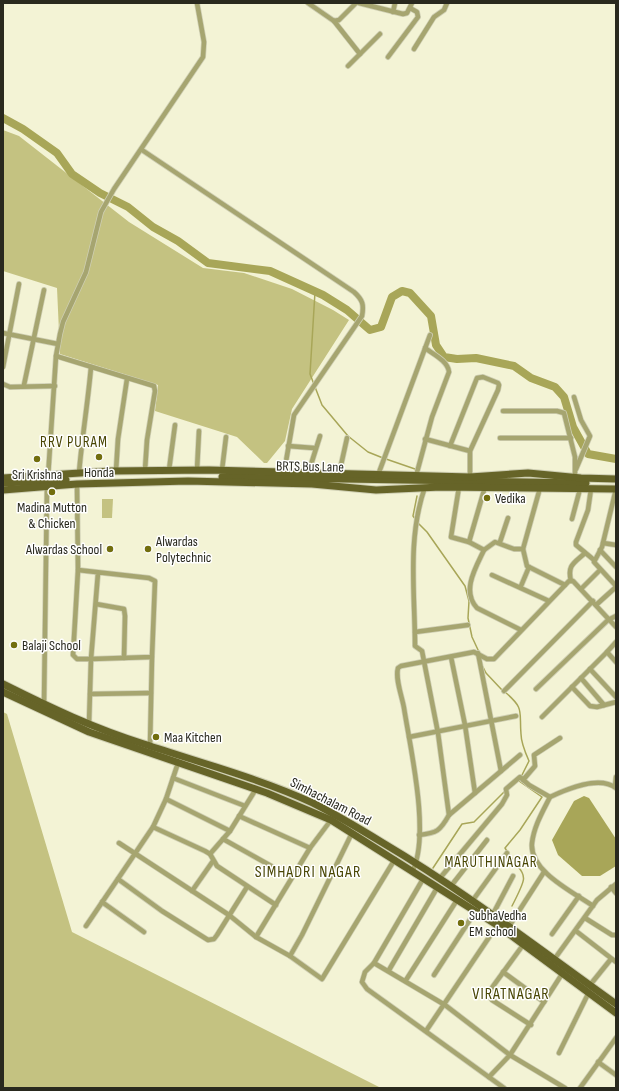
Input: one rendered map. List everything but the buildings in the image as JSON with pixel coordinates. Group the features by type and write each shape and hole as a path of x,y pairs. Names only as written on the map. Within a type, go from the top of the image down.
{"main road":[{"path":"3,490 79,473 146,470 222,470 308,474 470,477 528,473 575,475 616,479"},
{"name":"BRTS Bus Lane","path":"3,483 142,477 616,483"},
{"path":"3,478 77,484 188,481 312,484 365,489 425,487 616,489"},
{"name":"Simhachalam Road","path":"3,684 90,728 236,773 312,803 332,817 417,863 440,878 493,914 499,922 510,925 552,963 590,985 616,1004"},
{"path":"3,692 178,763 256,789 332,817 352,833 395,859 412,872 474,912 499,922 523,945 552,963 562,974 616,1013"},
{"path":"178,763 180,755"}],"street":[{"path":"44,705 47,481 58,344 63,322 86,272 102,212 107,202 203,57 204,42 198,3"},
{"path":"308,3 334,21 360,54"},
{"path":"334,21 339,20 356,3"},
{"path":"359,3 377,5 393,12 403,14 407,13 412,3"},
{"path":"393,12 395,3"},
{"path":"414,49 434,17 444,10 447,3"},
{"path":"388,56 418,17 417,12 410,8"},
{"path":"348,66 380,34"},
{"path":"142,150 354,292 360,298 364,306 362,316 294,415 284,473"},
{"path":"3,367 19,284"},
{"path":"24,385 44,290"},
{"path":"3,333 58,344"},
{"path":"378,475 430,335"},
{"path":"416,476 425,439 449,372 445,363 425,348"},
{"path":"56,356 127,379 151,385 155,388 147,440 146,470"},
{"path":"79,473 81,441 89,395 91,367"},
{"path":"450,446 477,378 483,377 498,383 499,387 470,451 470,477"},
{"path":"116,471 118,439 127,379"},
{"path":"4,386 55,386"},
{"path":"574,396 590,438 575,475"},
{"path":"503,411 561,411 566,416 571,438 575,457 575,475"},
{"path":"170,470 175,425"},
{"path":"197,470 199,431"},
{"path":"308,474 314,448 320,436"},
{"path":"222,470 226,437"},
{"path":"339,474 347,438"},
{"path":"500,438 571,438"},
{"path":"425,439 470,451"},
{"path":"288,446 314,448"},
{"path":"77,484 78,570 73,655 77,659 152,657"},
{"path":"425,487 415,522 415,646 422,651 438,733 449,816"},
{"path":"459,487 451,537 469,542 484,550"},
{"path":"469,542 485,487"},
{"path":"540,488 523,549 525,563 529,567 565,585"},
{"path":"572,519 580,489"},
{"path":"504,691 594,603 616,587 595,565 594,560 576,545 588,510 591,489"},
{"path":"594,560 603,543 616,489"},
{"path":"500,542 508,518"},
{"path":"521,630 477,608 473,602 470,582 484,550 491,543 500,542 514,549 523,549"},
{"path":"603,543 616,545"},
{"path":"600,550 616,567"},
{"path":"571,581 570,567 584,553"},
{"path":"521,586 529,567"},
{"path":"78,570 149,578 155,581 150,746"},
{"path":"581,588 600,570"},
{"path":"90,728 91,659 98,572"},
{"path":"492,575 549,601"},
{"path":"412,872 417,863 419,835 418,786 397,671 401,666 478,653 490,660 494,659 549,601 571,581"},
{"path":"571,581 581,588 608,620 616,627"},
{"path":"96,604 124,609 124,658"},
{"path":"536,689 608,620 616,616"},
{"path":"415,632 468,625"},
{"path":"542,717 616,642"},
{"path":"607,652 616,662"},
{"path":"478,653 501,770"},
{"path":"451,657 465,725 476,793"},
{"path":"590,669 616,697"},
{"path":"581,678 604,705"},
{"path":"572,687 590,706 616,702"},
{"path":"90,694 151,693"},
{"path":"409,737 438,733 465,725 516,716"},
{"path":"440,878 502,804 511,784 533,771 535,766 534,755 560,738"},
{"path":"419,835 438,831 449,816 520,755"},
{"path":"86,926 153,827 166,799 178,763"},
{"path":"593,906 544,872 532,854 532,841 537,824 550,797 578,785 600,783 615,787 616,776"},
{"path":"173,778 245,806"},
{"path":"522,778 550,797"},
{"path":"210,854 230,831 256,789"},
{"path":"166,799 230,831"},
{"path":"239,816 310,848"},
{"path":"256,937 310,848 332,817"},
{"path":"153,827 210,854 217,866 276,905"},
{"path":"290,956 302,935 352,833"},
{"path":"223,839 273,867"},
{"path":"452,886 487,840"},
{"path":"119,843 229,915 256,937 290,956 322,979 395,859"},
{"path":"473,900 507,853"},
{"path":"192,891 213,861"},
{"path":"510,925 544,872"},
{"path":"493,914 513,876"},
{"path":"118,879 162,911 208,940 214,939 247,887"},
{"path":"423,879 374,963 362,978 363,985 504,1088"},
{"path":"552,963 601,896 616,884"},
{"path":"611,887 616,893"},
{"path":"389,970 437,888"},
{"path":"552,934 579,896"},
{"path":"406,980 457,900"},
{"path":"102,902 144,932"},
{"path":"434,975 474,912"},
{"path":"585,918 612,935 616,935"},
{"path":"426,1031 445,1005 499,922"},
{"path":"576,931 616,962"},
{"path":"523,945 491,989 490,998 531,1025"},
{"path":"590,985 611,959"},
{"path":"374,963 406,980 445,1005 510,1054 565,1088"},
{"path":"503,972 544,1002"},
{"path":"489,1077 510,1054 531,1025 562,974"},
{"path":"559,1053 588,994"},
{"path":"580,1088 616,1038"},
{"path":"598,1062 616,1075"}],"shaded area":[{"path":"3,130 19,136 129,222 203,268 244,273 292,289 349,320 292,409 285,441 267,463 264,463 237,437 155,411 158,385 60,354 57,288 3,271"},
{"path":"102,499 113,499 112,518 102,518"},
{"path":"3,712 7,714 72,932 381,1088 3,1088"},
{"path":"584,796 589,798 616,839 616,866 600,876 582,876 558,855 552,840 574,801"}],"waterway":[{"path":"3,118 23,129 57,153 72,174 100,193 128,207 153,227 178,241 208,263 270,271 323,295 347,310 370,330 381,327 392,297 402,291 410,293 431,316 436,345 444,357 457,359 476,358 514,366 531,378 555,387 564,397 573,427 588,454 616,459"},
{"path":"315,292 310,374 322,405 348,436 368,452 383,458"},
{"path":"386,459 415,469"},
{"path":"416,520 413,516 417,496"},
{"path":"418,523 427,532 465,586 469,601 468,618 472,637 479,652"},
{"path":"483,667 486,673 502,690"},
{"path":"505,692 516,702 520,711 522,741 529,761 519,781 542,797 520,830 505,848 523,875 522,886 512,906"},
{"path":"433,868 462,824 474,822 505,791"}],"place":[{"name":"Honda","path":"99,457"},
{"name":"Sri Krishna","path":"37,459"},
{"name":"Madina Mutton & Chicken","path":"52,492"},
{"name":"Vedika","path":"487,498"},
{"name":"Alwardas School","path":"110,549"},
{"name":"Alwardas Polytechnic","path":"148,549"},
{"name":"Balaji School","path":"14,645"},
{"name":"Maa Kitchen","path":"156,737"},
{"name":"SubhaVedha EM school","path":"461,923"}],"district":[{"name":"RRV PURAM","path":"74,442"},
{"name":"MARUTHINAGAR","path":"491,862"},
{"name":"SIMHADRI NAGAR","path":"308,871"},
{"name":"VIRATNAGAR","path":"511,993"}]}
